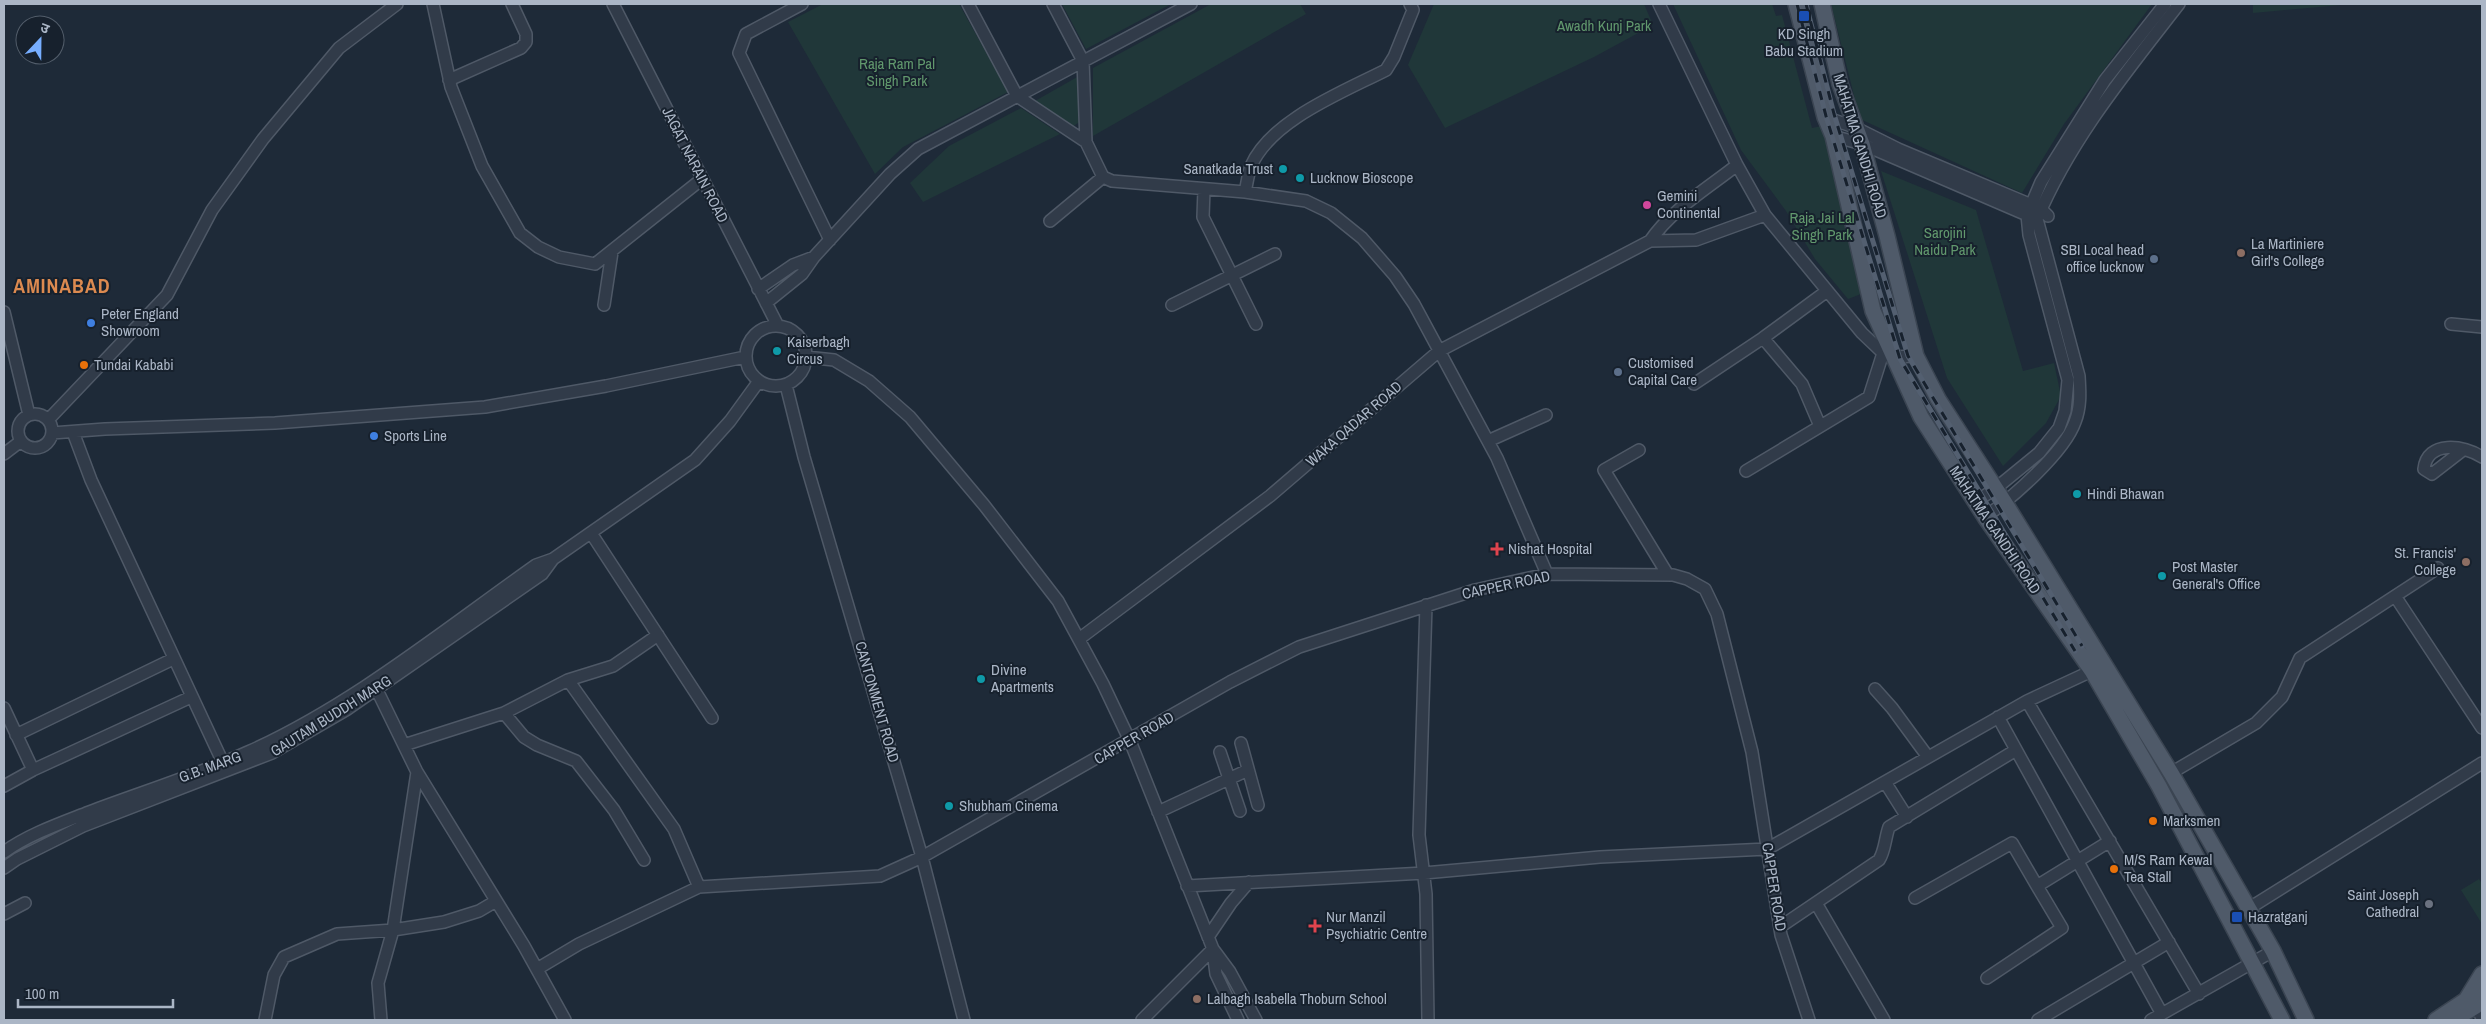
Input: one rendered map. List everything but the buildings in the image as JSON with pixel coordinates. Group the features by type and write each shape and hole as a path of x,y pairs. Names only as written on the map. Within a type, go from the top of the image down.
{"main road":[{"name":"MAHATMA GANDHI ROAD","path":"1796,4 1825,117 1833,136 1868,296 1888,355 1921,417 1985,517 2098,668 2171,773 2273,951 2306,1020"},
{"name":"MAHATMA GANDHI ROAD","path":"1822,4 1840,84 1854,127 1862,144 1887,236 1916,356 1938,399 2005,503 2098,668 2251,964 2282,1020"},
{"path":"2478,1005 2482,974"},
{"path":"2436,1020 2478,1005"},
{"path":"2454,1020 2478,1005"}],"street":[{"path":"48,420 166,295 212,210 263,139 339,48 397,4"},
{"path":"433,4 449,80 482,166 520,233 538,247 559,258 595,264 612,252 658,211 702,179"},
{"path":"449,80 521,48 526,42 526,34 512,4"},
{"name":"JAGAT NARAIN ROAD","path":"613,4 778,326"},
{"path":"802,4 746,34 739,53 830,240"},
{"path":"968,4 1017,96 1086,142"},
{"path":"1053,4 1083,61 1086,142 1103,177 1112,181 1245,192 1306,201 1331,213 1362,238 1395,276 1414,304 1488,441 1548,574"},
{"path":"766,303 802,274 814,257 890,174 918,149 1191,4"},
{"path":"1245,192 1251,166 1264,145 1286,123 1386,70 1394,57 1413,10 1410,4"},
{"path":"1659,4 1737,164 1765,215 1862,333 1888,355 1916,356"},
{"path":"1975,502 1995,489 2039,453 2059,428 2065,412 2068,380 2029,235 2041,182 2105,80 2165,4"},
{"path":"2034,212 2045,199 2095,116 2179,4"},
{"path":"1825,117 1854,127 2034,212 2079,376 2080,403 2075,423 2062,446 2005,503 1985,517"},
{"path":"1833,136 1862,144 2034,212"},
{"name":"WAKA QADAR ROAD","path":"1650,241 1656,231 1676,213 1737,164"},
{"path":"1050,221 1103,177"},
{"path":"1204,189 1203,217 1256,324"},
{"name":"WAKA QADAR ROAD","path":"1078,638 1270,496 1439,351 1650,241 1696,240 1765,215"},
{"path":"604,305 612,252"},
{"path":"1172,305 1275,254"},
{"path":"758,289 792,265 814,257"},
{"path":"1694,384 1763,338 1827,290"},
{"path":"4,312 29,415"},
{"path":"2451,324 2482,326"},
{"path":"778,326 789,329 798,336 804,346 806,357 803,369 794,380 786,385 773,386 759,381 747,366 745,357 748,343 756,334 766,328 778,326"},
{"path":"1763,338 1802,384 1820,426"},
{"path":"1746,471 1869,396 1888,355"},
{"path":"52,433 105,429 275,423 485,407 606,386 745,357"},
{"path":"806,357 834,360 869,381 910,418 984,505 1053,594 1078,638 1130,740 1213,949 1230,972 1256,1020"},
{"name":"GAUTAM BUDDH MARG","path":"4,868 17,858 83,826 224,767 272,753 542,574 553,559 695,460 730,421 759,381"},
{"name":"CANTONMENT ROAD","path":"786,385 804,457 922,857 964,1020"},
{"path":"36,414 48,420 52,433 47,444 36,449 25,446 18,436 18,425 29,415 36,414"},
{"path":"1488,441 1546,415"},
{"path":"73,432 92,480 224,767"},
{"path":"4,452 20,441"},
{"path":"1639,450 1604,470 1668,575"},
{"path":"2463,450 2482,457"},
{"path":"592,532 712,718"},
{"path":"2171,773 2256,723 2282,698 2300,658 2438,568"},
{"name":"CAPPER ROAD","path":"699,888 880,876 922,857 1230,682 1299,647 1426,605 1475,590 1548,574 1668,575 1687,579 1704,588 1717,614 1752,752 1780,926 1809,1020"},
{"path":"2395,596 2482,728"},
{"path":"1426,605 1419,835 1426,894 1428,1020"},
{"path":"404,745 504,713 568,680 613,666 658,635"},
{"path":"16,734 173,659"},
{"path":"1187,886 1424,873 1600,857 1768,849 2027,701 2098,668"},
{"path":"537,969 579,944 699,888 674,829 568,680"},
{"path":"374,685 417,772 566,1020"},
{"path":"1875,689 1892,708 1928,757"},
{"path":"4,786 33,770 191,697"},
{"path":"2027,701 2199,994"},
{"path":"4,708 33,770"},
{"path":"504,713 524,737 537,745 576,761 614,810 644,860"},
{"path":"1998,717 2162,1014"},
{"path":"1241,744 1258,805"},
{"path":"1780,926 1879,860 1883,854 1884,840 1889,828 2016,750"},
{"path":"1220,752 1240,811"},
{"path":"2248,909 2482,763"},
{"name":"G.B. MARG","path":"6,846 62,822 224,767"},
{"path":"1158,812 1248,770"},
{"path":"381,1020 378,984 393,930 417,772"},
{"path":"1885,782 1907,818"},
{"path":"2038,886 2110,841"},
{"path":"1915,898 2012,843 2062,928 1987,978"},
{"path":"6,846 17,858"},
{"path":"1208,937 1231,903 1249,882"},
{"path":"265,1020 274,975 284,957 336,934 393,930 444,922 479,911 496,901"},
{"path":"4,914 24,903"},
{"path":"1816,903 1884,1020"},
{"path":"2038,1020 2169,942"},
{"path":"1142,1020 1213,949"},
{"path":"1213,949 1216,974 1238,1020"},
{"path":"2151,1020 2273,951"}],"green space":[{"name":"Raja Ram Pal Singh Park","path":"823,4 959,4 1008,92 903,147 875,174 788,22"},
{"path":"1062,4 1171,4 1086,49"},
{"path":"1211,4 1300,4 1306,14 1093,136 1093,68"},
{"name":"Awadh Kunj Park","path":"1434,4 1644,4 1653,25 1594,57 1445,128 1408,65"},
{"name":"Raja Jai Lal Singh Park","path":"1673,4 1772,4 1776,16 1782,15 1812,128 1822,126 1861,294 1848,299 1815,259 1786,211 1741,150"},
{"path":"1831,4 2152,4 2064,124 2022,193 1860,119"},
{"path":"2253,4 2352,4 2253,13"},
{"path":"1079,76 1081,121 1072,127 1035,101"},
{"path":"1021,108 1060,134 923,202 910,183 949,146"},
{"name":"Sarojini Naidu Park","path":"1881,171 1976,210 2023,371 2054,363 2061,396 2046,423 2003,466 1947,378"},
{"path":"2479,879 2482,884 2482,924 2461,890"}],"railway":[{"path":"1797,4 1826,116 1900,359 2075,651"},
{"path":"1806,4 1834,114 1908,356 2082,646"}],"place":[{"name":"KD Singh Babu Stadium","path":"1804,16"},
{"name":"Sanatkada Trust","path":"1283,169"},
{"name":"Lucknow Bioscope","path":"1300,178"},
{"name":"Gemini Continental","path":"1647,205"},
{"name":"La Martiniere Girl's College","path":"2241,253"},
{"name":"SBI Local head office lucknow","path":"2154,259"},
{"name":"Peter England Showroom","path":"91,323"},
{"name":"Kaiserbagh Circus","path":"777,351"},
{"name":"Tundai Kababi","path":"84,365"},
{"name":"Customised Capital Care","path":"1618,372"},
{"name":"Sports Line","path":"374,436"},
{"name":"Hindi Bhawan","path":"2077,494"},
{"name":"Nishat Hospital","path":"1497,549"},
{"name":"St. Francis' College","path":"2466,562"},
{"name":"Post Master General's Office","path":"2162,576"},
{"name":"Divine Apartments","path":"981,679"},
{"name":"Shubham Cinema","path":"949,806"},
{"name":"Marksmen","path":"2153,821"},
{"name":"M/S Ram Kewal Tea Stall","path":"2114,869"},
{"name":"Saint Joseph Cathedral","path":"2429,904"},
{"name":"Hazratganj","path":"2237,917"},
{"name":"Nur Manzil Psychiatric Centre","path":"1315,926"},
{"name":"Lalbagh Isabella Thoburn School","path":"1197,999"}],"district":[{"name":"AMINABAD","path":"62,286"}]}
